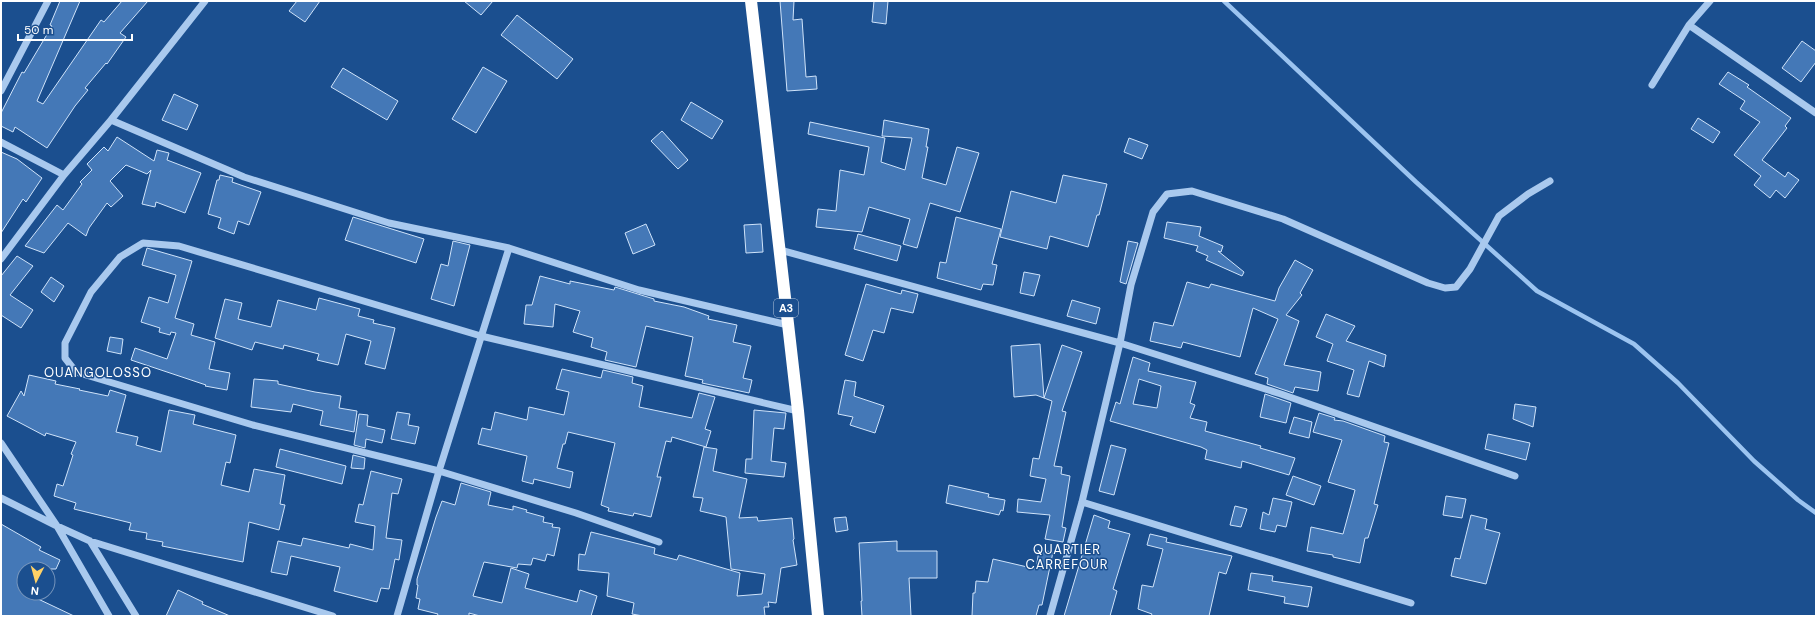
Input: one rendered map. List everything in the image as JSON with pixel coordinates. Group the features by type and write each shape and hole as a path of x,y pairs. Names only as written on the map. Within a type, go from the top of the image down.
{"highway":[{"name":"A3","path":"751,1 798,411 818,616"}],"street":[{"path":"1,259 64,175 111,120 205,1"},
{"path":"1652,85 1689,25 1710,1"},
{"path":"1,91 47,2"},
{"path":"1689,25 1816,112"},
{"path":"111,120 244,177 389,223 509,248 639,290 788,325"},
{"path":"1,142 64,175"},
{"path":"1050,616 1082,502 1120,343 1131,285 1153,212 1167,194 1192,191 1283,219 1445,288 1456,287 1470,269 1499,216 1528,194 1550,181"},
{"path":"658,542 576,513 439,471 253,425 76,372 65,358 65,343 91,292 120,257 143,243 179,246 481,336 798,411"},
{"path":"397,616 439,471 509,248"},
{"path":"780,250 1120,343 1281,394 1515,476"},
{"path":"1,443 57,526 109,616"},
{"path":"1,498 90,541 333,616"},
{"path":"1082,502 1412,603"},
{"path":"90,541 136,616"}],"building":[{"path":"60,1 80,1 37,101 43,104 101,20 104,22 122,1 148,1 120,33 126,37 107,64 106,63 85,88 88,90 75,106 47,148 15,127 13,132 1,126 1,113 22,72 24,73 52,26 50,25"},
{"path":"297,1 320,1 305,22 289,11"},
{"path":"464,1 493,1 481,15"},
{"path":"780,1 794,1 793,20 802,19 806,77 816,76 817,89 787,91"},
{"path":"874,1 888,1 886,24 872,22"},
{"path":"517,15 573,59 557,79 501,35"},
{"path":"1802,41 1816,51 1816,62 1801,82 1782,68"},
{"path":"483,67 507,81 476,133 452,119"},
{"path":"343,68 398,101 387,120 331,87"},
{"path":"1728,72 1749,85 1747,87 1791,118 1785,126 1787,128 1762,160 1785,177 1788,172 1799,180 1785,198 1776,190 1770,198 1754,185 1761,176 1734,155 1760,122 1740,109 1745,101 1719,84"},
{"path":"174,94 198,105 187,130 162,120"},
{"path":"691,102 723,121 712,139 681,120"},
{"path":"1698,118 1720,132 1713,143 1691,129"},
{"path":"884,120 929,129 926,147 928,147 922,178 946,185 957,147 979,153 960,212 930,203 917,248 903,244 910,219 869,207 862,232 816,227 818,209 836,211 840,170 864,175 869,147 808,134 810,122 885,138 881,162 905,170 912,138 882,136"},
{"path":"662,131 688,160 678,169 651,141"},
{"path":"117,137 154,161 157,150 169,153 167,160 201,173 185,213 156,202 155,207 142,204 151,170 147,174 126,165 110,181 123,196 111,207 107,203 89,228 86,236 68,223 44,253 25,246 57,205 63,210 82,184 80,182 92,170 87,164 104,147 108,151"},
{"path":"1129,138 1148,145 1142,159 1124,152"},
{"path":"1,152 17,159 42,178 26,202 23,199 1,233"},
{"path":"220,175 233,178 232,182 261,192 249,225 238,221 234,234 218,228 221,218 208,214 217,180 219,180"},
{"path":"1063,175 1107,184 1099,215 1097,215 1088,247 1050,236 1047,249 1000,237 1011,191 1056,203"},
{"path":"353,217 424,239 416,263 345,240"},
{"path":"956,217 1001,229 992,264 997,265 993,285 983,284 981,290 937,278 940,262 946,263"},
{"path":"1167,222 1201,227 1199,236 1223,246 1221,252 1218,251 1244,272 1242,276 1206,260 1208,256 1196,251 1198,246 1164,238"},
{"path":"646,224 655,245 633,254 625,233"},
{"path":"761,224 763,252 746,253 744,225"},
{"path":"858,234 901,246 897,261 854,249"},
{"path":"453,241 470,245 454,306 431,299 441,264 448,266"},
{"path":"1128,241 1138,243 1126,284 1120,282"},
{"path":"147,248 192,261 175,318 194,324 191,335 215,342 209,369 230,373 227,390 205,386 206,385 131,360 135,348 167,359 176,333 171,332 170,335 159,332 160,328 141,322 149,297 168,303 176,275 142,265"},
{"path":"17,256 33,266 10,295 33,310 21,328 1,315 1,276"},
{"path":"1295,260 1313,270 1300,293 1302,295 1286,315 1299,321 1284,365 1321,372 1318,391 1295,387 1293,393 1267,384 1268,378 1255,374 1278,319 1253,308 1240,357 1183,342 1181,348 1150,341 1154,322 1173,326 1187,282 1209,288 1211,284 1275,301 1279,288"},
{"path":"1024,272 1040,275 1034,296 1020,293"},
{"path":"540,276 570,284 570,281 614,290 615,287 654,299 654,301 684,307 709,316 708,319 737,325 733,342 751,346 743,378 752,380 749,393 702,383 703,380 685,376 693,337 646,326 636,367 605,360 607,352 591,347 593,338 573,332 580,311 555,304 553,327 524,324 526,305 532,305"},
{"path":"51,277 64,286 54,302 41,292"},
{"path":"866,284 901,294 902,290 918,294 913,313 891,308 884,333 873,330 863,361 845,355"},
{"path":"319,298 360,309 358,316 374,320 373,323 395,328 385,369 365,364 371,341 346,334 338,365 317,360 319,354 284,345 283,349 255,342 252,350 215,338 225,299 242,303 238,319 271,327 278,300 316,310"},
{"path":"1072,300 1100,308 1096,324 1067,316"},
{"path":"1326,314 1355,326 1346,341 1386,355 1384,367 1369,361 1359,397 1347,394 1354,370 1327,361 1333,344 1316,337"},
{"path":"110,337 123,339 121,354 107,351"},
{"path":"1040,344 1044,398 1036,395 1014,397 1011,346"},
{"path":"1062,345 1082,352 1062,411 1066,412 1054,466 1062,467 1061,474 1070,476 1062,527 1066,528 1063,542 1045,539 1050,515 1017,512 1018,499 1041,502 1046,479 1030,476 1033,458 1039,459 1052,401 1044,398"},
{"path":"1133,357 1150,363 1148,371 1196,382 1190,403 1195,405 1190,418 1207,422 1205,431 1261,446 1260,448 1295,458 1289,475 1242,461 1241,468 1205,459 1207,450 1201,447 1110,421 1116,402 1120,404","holes":["1139,379 1161,386 1157,408 1133,404"]},
{"path":"562,369 601,378 603,370 633,377 632,383 643,386 639,407 692,418 699,393 715,397 705,429 711,431 706,447 672,437 671,442 666,441 657,477 661,477 651,517 634,513 633,516 608,511 609,508 601,505 615,443 568,432 565,444 563,444 557,468 573,472 570,488 534,479 533,484 522,481 527,456 478,444 482,428 491,430 495,412 527,420 529,407 564,415 569,392 556,389"},
{"path":"29,375 56,381 55,384 108,396 110,390 126,395 116,432 138,437 136,445 161,452 169,410 195,415 193,424 236,435 230,463 226,462 221,485 249,492 254,469 285,475 280,504 285,505 279,530 249,522 243,562 162,546 163,542 146,539 147,533 129,530 131,523 74,509 76,503 54,496 57,484 63,486 73,455 71,454 76,442 46,433 45,436 7,416 21,391 24,396"},
{"path":"254,379 278,381 278,384 341,396 339,408 357,411 354,432 320,425 323,411 293,404 291,412 251,407"},
{"path":"845,380 856,382 854,396 884,406 875,433 850,425 853,417 838,414"},
{"path":"1265,394 1291,403 1286,423 1260,417"},
{"path":"1515,404 1536,407 1533,427 1513,419"},
{"path":"754,410 786,413 784,429 774,428 771,461 786,463 784,477 745,473 746,459 752,459"},
{"path":"397,412 410,414 408,425 419,427 415,444 391,439"},
{"path":"1319,413 1335,418 1334,420 1343,421 1385,436 1384,442 1389,443 1374,504 1378,505 1368,538 1365,538 1360,563 1333,557 1333,555 1307,551 1311,527 1343,534 1355,490 1328,482 1342,440 1313,432"},
{"path":"359,414 368,415 367,426 385,430 382,443 366,439 365,448 354,445"},
{"path":"1294,417 1312,422 1309,438 1289,433"},
{"path":"1488,434 1530,443 1526,460 1485,449"},
{"path":"1111,445 1126,449 1114,495 1099,491"},
{"path":"704,447 717,449 713,471 747,479 739,518 757,517 758,521 792,518 793,540 797,565 781,568 776,603 768,602 769,607 764,607 765,616 643,616 632,614 634,603 607,596 609,573 578,570 579,554 585,555 591,532 655,548 654,554 677,560 679,555 740,573 737,596 762,594 765,574 731,569 726,517 700,511 703,498 693,497"},
{"path":"280,449 346,466 342,484 276,467"},
{"path":"353,455 365,458 364,469 351,468"},
{"path":"371,471 402,479 398,494 392,493 386,538 402,540 399,560 395,559 389,589 381,588 377,602 334,591 340,567 291,556 287,575 271,572 278,541 301,546 303,538 349,548 350,544 373,550 375,526 355,522 359,504 363,505"},
{"path":"1293,476 1321,486 1314,505 1286,495"},
{"path":"461,483 491,492 488,505 513,510 513,506 527,510 526,512 544,517 543,522 553,524 552,527 560,528 554,556 547,554 545,561 533,558 531,565 518,564 517,568 484,562 473,596 502,603 511,568 529,574 525,588 577,602 580,590 597,596 591,616 480,616 469,613 469,616 437,616 438,614 418,609 420,599 416,598 418,585 417,579 436,517 442,501 455,505"},
{"path":"949,485 989,494 988,497 1005,500 1003,511 1001,510 999,515 946,503"},
{"path":"1446,496 1466,499 1462,518 1443,515"},
{"path":"1273,498 1292,502 1286,527 1277,525 1275,532 1260,529 1263,512 1269,515"},
{"path":"1235,506 1247,509 1241,527 1230,525"},
{"path":"1094,515 1110,521 1108,528 1130,534 1113,589 1117,591 1110,616 1064,616"},
{"path":"1471,515 1487,519 1485,529 1500,533 1486,584 1451,576 1455,558 1460,559"},
{"path":"846,517 848,530 836,532 834,518"},
{"path":"1,524 41,547 39,550 60,560 56,569 56,561 16,561 16,601 42,601 74,616 1,616"},
{"path":"1150,534 1167,538 1166,542 1232,556 1226,574 1219,572 1209,616 1151,616 1152,614 1138,609 1142,585 1153,587 1163,549 1147,545"},
{"path":"897,541 897,551 937,551 937,578 909,578 911,616 862,616 859,543"},
{"path":"1039,550 1053,552 1042,605 1039,605 1036,616 972,616 973,593 975,593 976,581 988,582 993,559 1036,569"},
{"path":"1251,573 1273,576 1272,581 1312,587 1308,607 1284,603 1285,597 1248,590"},
{"path":"178,590 203,602 202,604 230,616 166,616"}],"waterway":[{"path":"1224,1 1416,182 1537,291 1634,344 1678,383 1754,461 1798,500 1816,513"}],"district":[{"name":"OUANGOLOSSO","path":"98,372"},
{"name":"QUARTIER CARREFOUR","path":"1067,556"}]}
